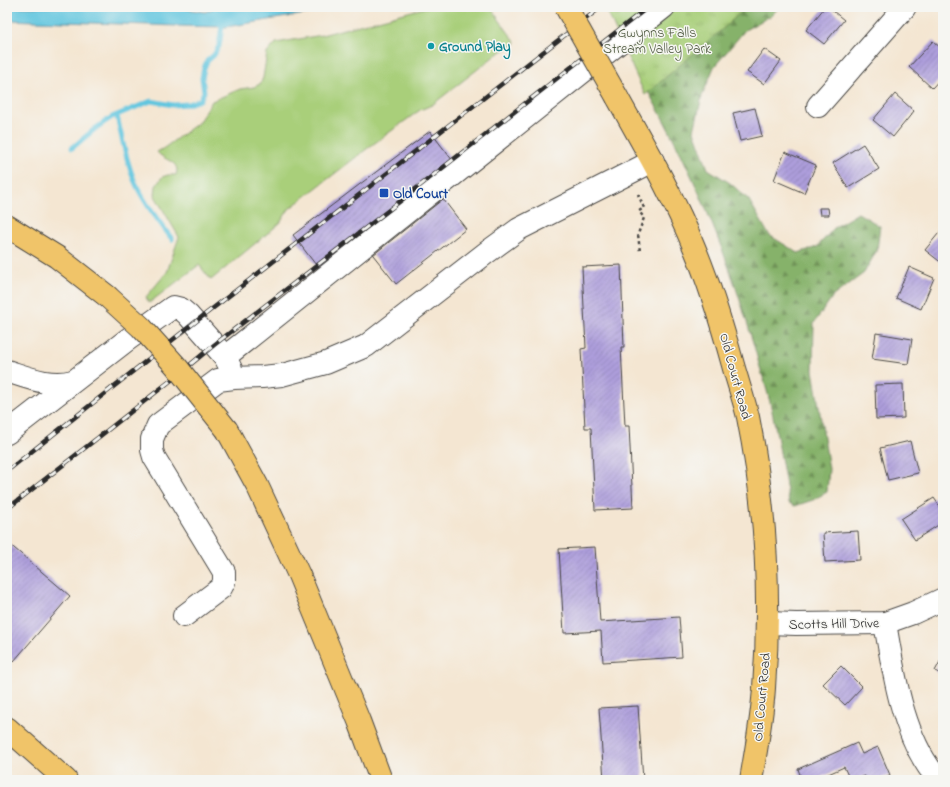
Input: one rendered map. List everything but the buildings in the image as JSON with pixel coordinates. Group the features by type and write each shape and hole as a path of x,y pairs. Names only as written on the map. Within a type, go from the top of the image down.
{"main road":[{"name":"Old Court Road","path":"566,7 653,161 694,246 718,311 748,416 758,478 765,550 767,623 764,689 758,742 751,780"},
{"path":"7,226 57,257 108,296 141,326 176,366 227,430 257,485 299,575 381,780"},
{"path":"7,728 66,780"}],"street":[{"path":"225,357 664,7"},
{"path":"818,106 905,7"},
{"path":"184,616 221,588 224,582 224,572 154,457 152,450 152,438 158,425 177,409 218,380 282,375 326,363 366,346 519,229 653,161"},
{"path":"7,433 173,306 181,309 188,315 225,357 231,367 234,378"},
{"path":"7,371 46,383 56,384 73,381"},
{"name":"Scotts Hill Drive","path":"767,623 885,623 913,613 943,599"},
{"path":"885,623 893,670 902,708 917,746 928,766 940,780"}],"path":[{"path":"638,194 644,208 639,210 644,218 638,234 640,252"}],"green space":[{"path":"427,7 490,7 516,43 497,54 432,105 420,110 368,148 289,209 280,223 211,280 199,265 149,303 146,297 167,272 179,237 155,196 156,186 162,177 176,175 177,170 174,164 157,152 198,123 212,101 240,89 254,87 260,84 263,78 267,53 276,43 322,35"},
{"name":"Gwynns Falls Stream Valley Park","path":"605,7 746,7 645,95"},
{"path":"687,7 779,7 772,15 745,30 714,67 702,96 694,131 708,169 730,183 749,200 769,235 798,253 817,247 835,227 858,213 880,226 877,250 864,273 833,296 814,323 813,370 829,469 827,492 813,500 795,506 789,503 769,397 736,287 708,213 692,177 656,106 636,71"}],"water":[{"path":"7,7 175,7 205,12 216,7 339,7 226,27 7,20"}],"waterway":[{"path":"72,148 112,117 151,101 173,105 188,104 200,100 204,92 202,78 204,68 207,61 214,55 219,46 223,20"},
{"path":"117,116 127,158 135,182 147,205 172,239"}],"railway":[{"path":"7,471 194,323 601,7"},
{"path":"7,509 214,345 648,7"}],"place":[{"name":"Ground Play","path":"431,46"},
{"name":"Old Court","path":"384,193"}]}
